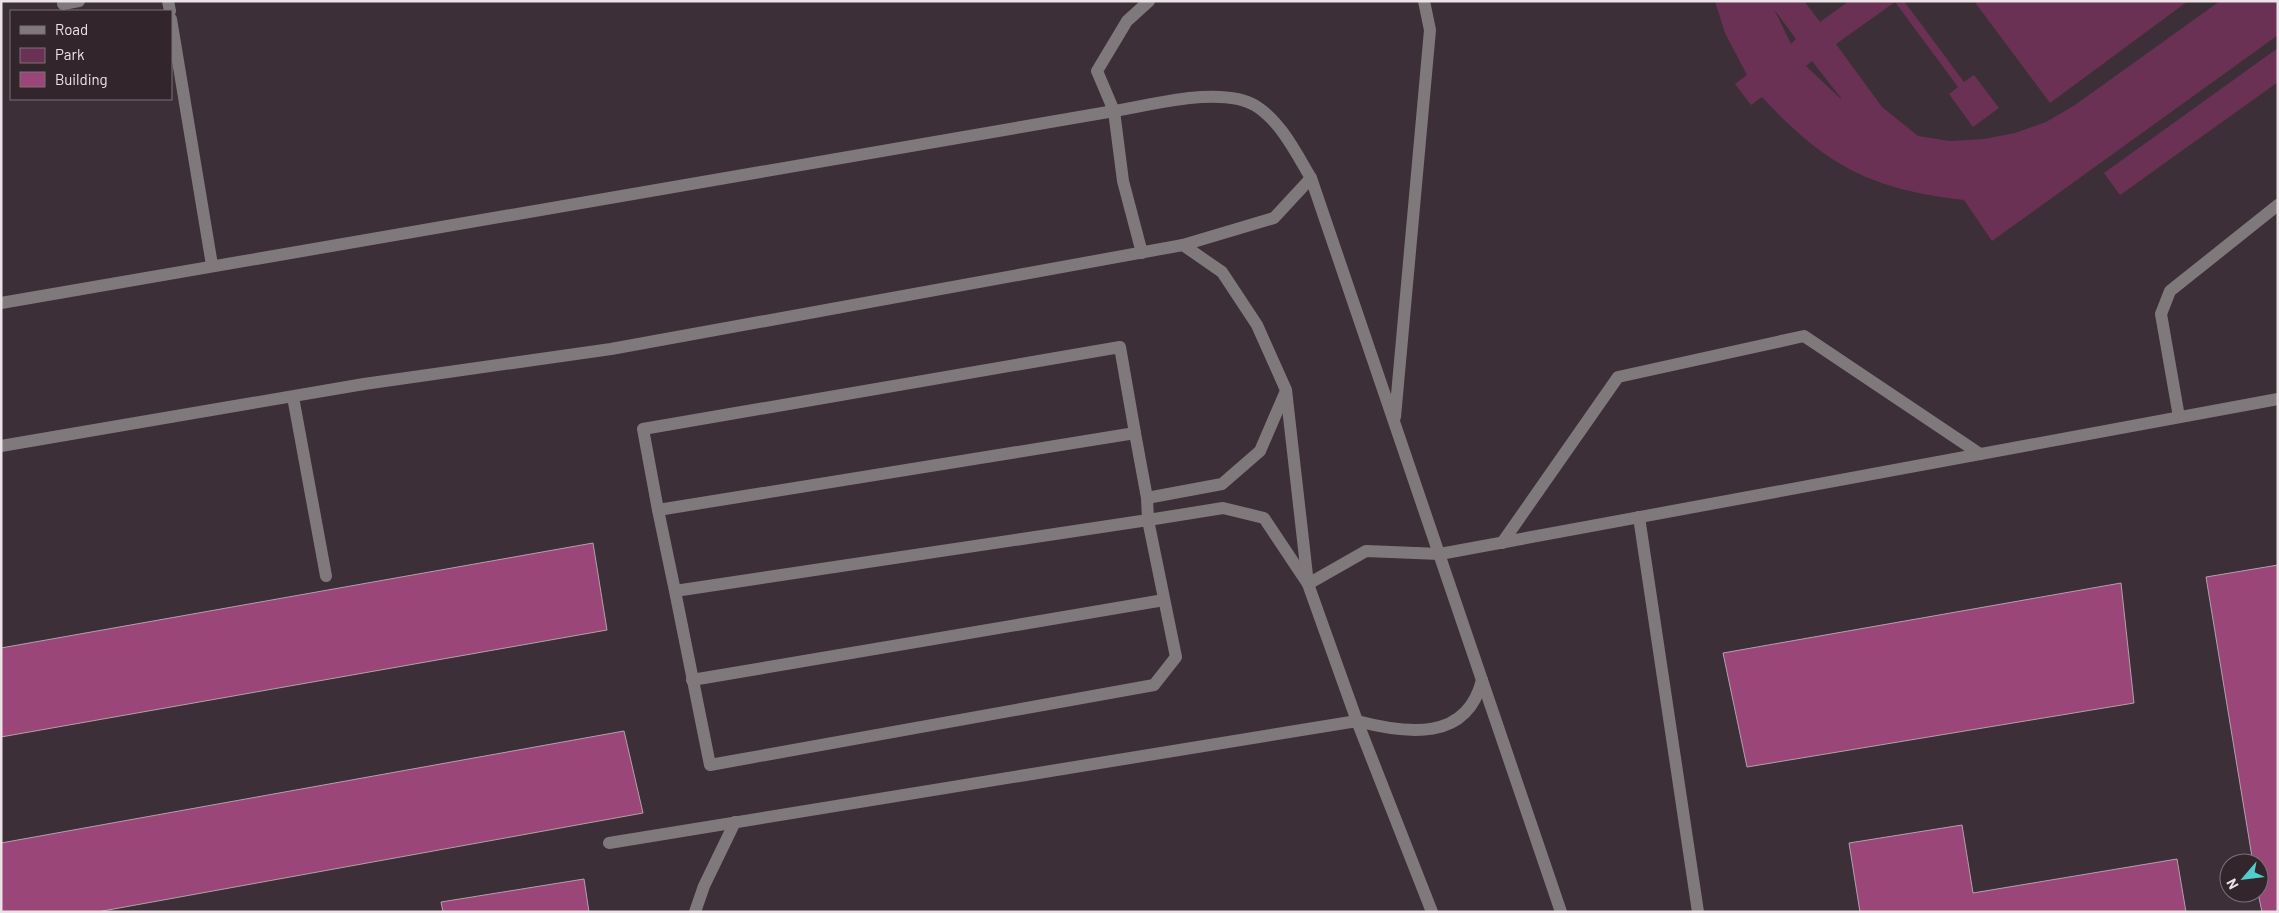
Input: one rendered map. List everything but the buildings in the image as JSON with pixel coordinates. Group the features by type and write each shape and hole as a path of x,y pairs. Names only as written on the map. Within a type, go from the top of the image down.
{"street":[{"path":"63,4 79,1"},
{"path":"1142,253 1124,181 1114,111 1097,71 1127,21 1149,1"},
{"path":"1394,422 1430,30 1424,1"},
{"path":"172,25 212,265"},
{"path":"1,302 1114,111 1204,97 1241,98 1257,106 1271,119 1282,132 1311,178 1561,912"},
{"path":"1,446 374,383 611,350 1183,245 1274,218 1311,178"},
{"path":"2179,417 2161,314 2170,291 2278,205"},
{"path":"1183,245 1222,272 1257,325 1286,390 1308,584 1357,722 1432,912"},
{"path":"1502,543 1618,376 1804,336 1980,454"},
{"path":"1120,347 1147,498 1148,520 1176,657 1154,685 710,765 643,429 1120,347"},
{"path":"1147,498 1222,484 1260,452 1286,390"},
{"path":"293,397 326,576"},
{"path":"1308,584 1366,551 1440,554 2278,399"},
{"path":"658,510 1135,433"},
{"path":"674,591 1223,508 1264,518 1308,584"},
{"path":"1639,517 1698,912"},
{"path":"692,680 1164,600"},
{"path":"609,843 1357,722 1388,730 1426,730 1444,726 1465,715 1479,692 1482,680"},
{"path":"695,912 704,886 735,822"}],"green space":[{"path":"1715,1 1804,1 1820,22 1849,1 1904,1 1964,82 1974,75 1999,108 1973,127 1949,94 1958,87 1895,2 1836,44 1882,107 1918,136 1950,141 1984,139 2015,133 2046,122 2075,105 2220,1 2278,1 2278,35 1992,241 1964,200 1902,189 1876,181 1852,170 1807,141 1762,97 1751,105 1735,84 1747,75 1725,33","holes":["1774,9 1796,39 1791,44","1812,61 1841,98 1841,99 1806,66"]},
{"path":"1974,1 2188,1 2050,103"},
{"path":"2278,48 2278,82 2120,195 2104,173"}]}
